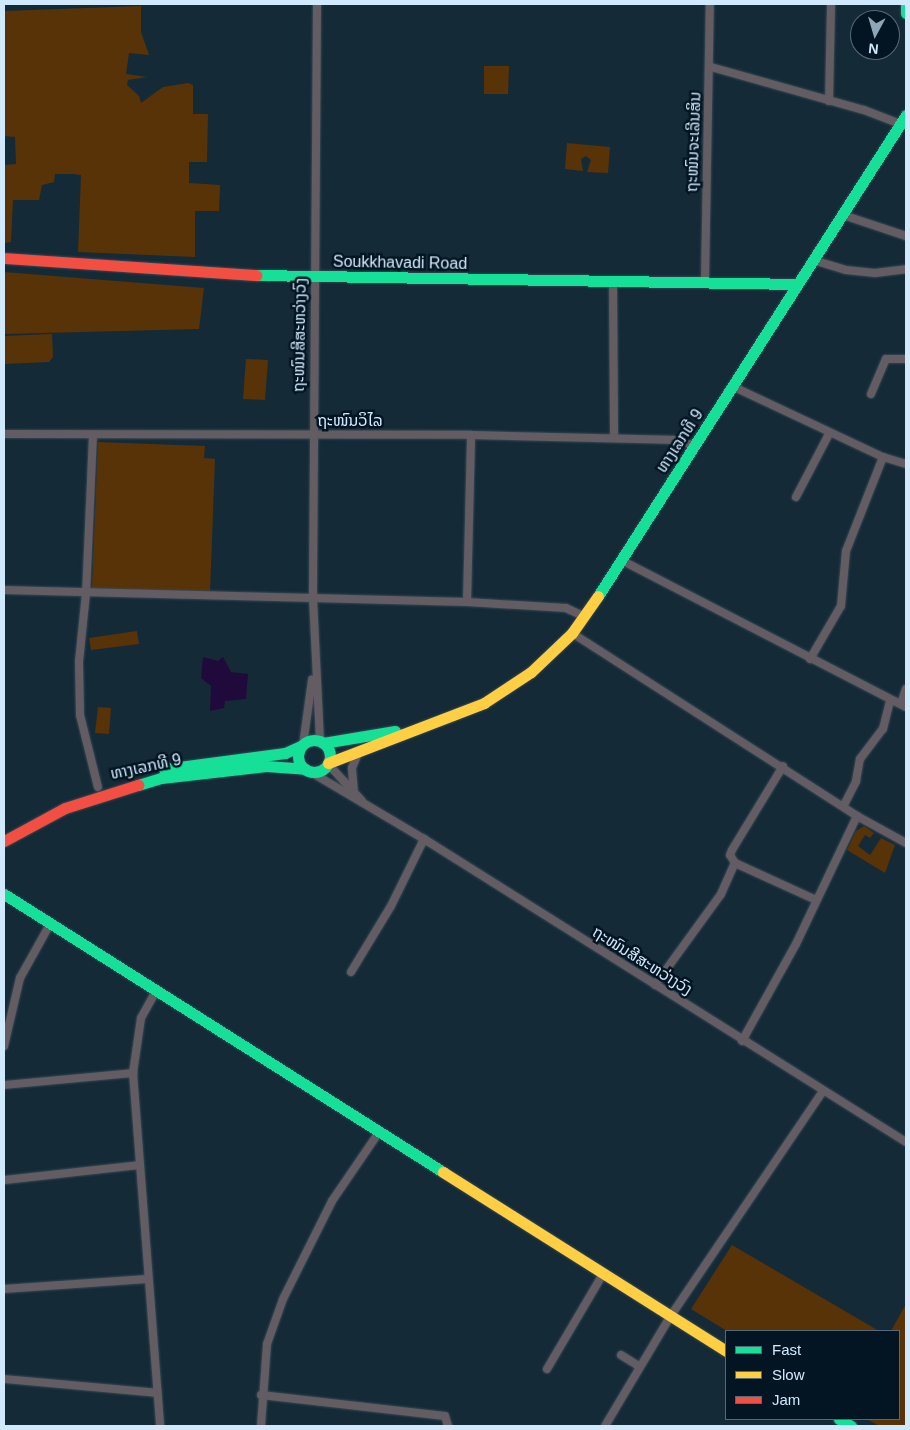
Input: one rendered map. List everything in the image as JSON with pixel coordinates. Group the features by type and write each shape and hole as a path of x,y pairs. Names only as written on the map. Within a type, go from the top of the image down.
{"main road":[{"path":"906,4 906,13"},
{"name":"ທາງເລກທີ 9","path":"328,763 425,726 503,692 531,672 572,633 623,561 903,119"},
{"name":"Soukkhavadi Road","path":"4,258 314,279 613,282 705,280 797,284"},
{"name":"ທາງເລກທີ 9","path":"321,742 425,726"},
{"path":"321,742 328,750 328,763 320,771 307,770 298,756 302,746 321,742"},
{"name":"ທາງເລກທີ 9","path":"4,841 30,821 98,787 160,770 285,753 302,746"},
{"name":"ທາງເລກທີ 9","path":"4,831 101,794 161,778 266,766 307,770"},
{"path":"4,894 725,1350"}],"street":[{"name":"ຖະໜົນສີສະຫວ່າງວົງ","path":"314,666 313,434 317,4"},
{"name":"ຖະໜົນຈະເລີນສິນ","path":"705,280 711,67 710,4"},
{"path":"829,100 831,4"},
{"path":"711,67 903,119"},
{"path":"843,215 906,236"},
{"path":"813,260 846,270 905,269"},
{"path":"613,282 614,438"},
{"path":"871,394 886,359 906,358"},
{"path":"734,387 829,434 883,458 906,464"},
{"name":"ຖະໜົນວິໄລ","path":"4,434 471,435 679,440 695,446"},
{"path":"796,497 829,434"},
{"path":"92,435 86,592 78,662 80,715 98,787"},
{"path":"467,602 471,435"},
{"path":"810,659 841,606 846,551 883,458"},
{"path":"623,561 903,706 906,689"},
{"path":"4,590 467,602 566,608 585,617"},
{"path":"572,633 844,805 857,816 906,843"},
{"path":"314,666 321,742"},
{"path":"302,746 314,666"},
{"path":"844,805 856,781 860,759 883,729 890,700"},
{"path":"354,792 352,768 361,750"},
{"path":"328,763 364,803"},
{"path":"783,766 730,855 736,864 814,900"},
{"name":"ຖະໜົນສີສະຫວ່າງວົງ","path":"307,770 424,839 742,1041 906,1142"},
{"path":"742,1041 796,944 814,900 857,816"},
{"path":"351,972 392,906 424,839"},
{"path":"655,985 720,894 736,864"},
{"path":"4,1046 20,978 50,924"},
{"path":"156,991 141,1018 133,1073 138,1165 160,1426"},
{"path":"4,1085 133,1073"},
{"path":"605,1426 670,1317 823,1091"},
{"path":"261,1426 261,1396 268,1344 283,1299 332,1201 379,1132"},
{"path":"4,1180 138,1165"},
{"path":"546,1369 603,1274"},
{"path":"4,1289 147,1279"},
{"path":"621,1355 640,1367"},
{"path":"4,1379 156,1393"},
{"path":"261,1396 445,1416 448,1426"}],"shaded area":[{"path":"141,6 141,32 149,55 129,53 126,74 147,77 128,80 127,85 139,96 141,103 163,87 188,83 193,85 193,114 208,114 207,162 189,162 189,183 220,185 219,211 195,211 195,257 78,252 81,175 73,174 55,174 54,182 42,185 39,200 13,200 11,242 4,243 4,165 16,164 15,137 4,136 4,11"},
{"path":"484,66 509,66 508,94 484,94"},
{"path":"567,143 610,147 608,173 587,172 591,160 586,156 581,159 583,171 565,169"},
{"path":"4,272 204,288 199,329 4,334"},
{"path":"52,334 53,357 49,362 4,364 4,336"},
{"path":"246,359 268,360 265,400 243,399"},
{"path":"98,442 205,446 204,458 215,459 210,593 92,588"},
{"path":"137,631 139,644 91,650 89,638"},
{"path":"203,657 218,661 223,657 231,672 248,674 246,699 225,701 224,708 210,711 211,686 201,678"},
{"path":"98,707 111,708 109,734 95,733"},
{"path":"864,826 874,833 870,838 865,835 858,846 870,855 881,838 895,845 885,873 847,850 856,831"},
{"path":"732,1245 877,1330 725,1330 691,1309"},
{"path":"906,1304 906,1426 879,1426 869,1420 900,1420 900,1330 892,1330"}],"traffic: fast":[{"path":"906,4 906,13"},
{"path":"598,596 906,115"},
{"path":"256,275 797,284"},
{"path":"323,743 395,731"},
{"path":"314,740 320,741 325,745 329,750 330,756 329,762 325,767 320,771 314,772 308,771 303,767 299,762 298,756 299,750 303,745 308,741 314,740"},
{"path":"164,769 285,753 301,746"},
{"path":"138,785 161,778 266,766 305,769"},
{"path":"4,894 443,1172"},
{"path":"841,1420 851,1426"}],"traffic: slow":[{"path":"328,763 484,703 531,672 572,633 598,596"},
{"path":"443,1172 725,1350"}],"traffic: jam":[{"path":"4,258 256,275"},
{"path":"4,841 65,808 138,785"}]}
